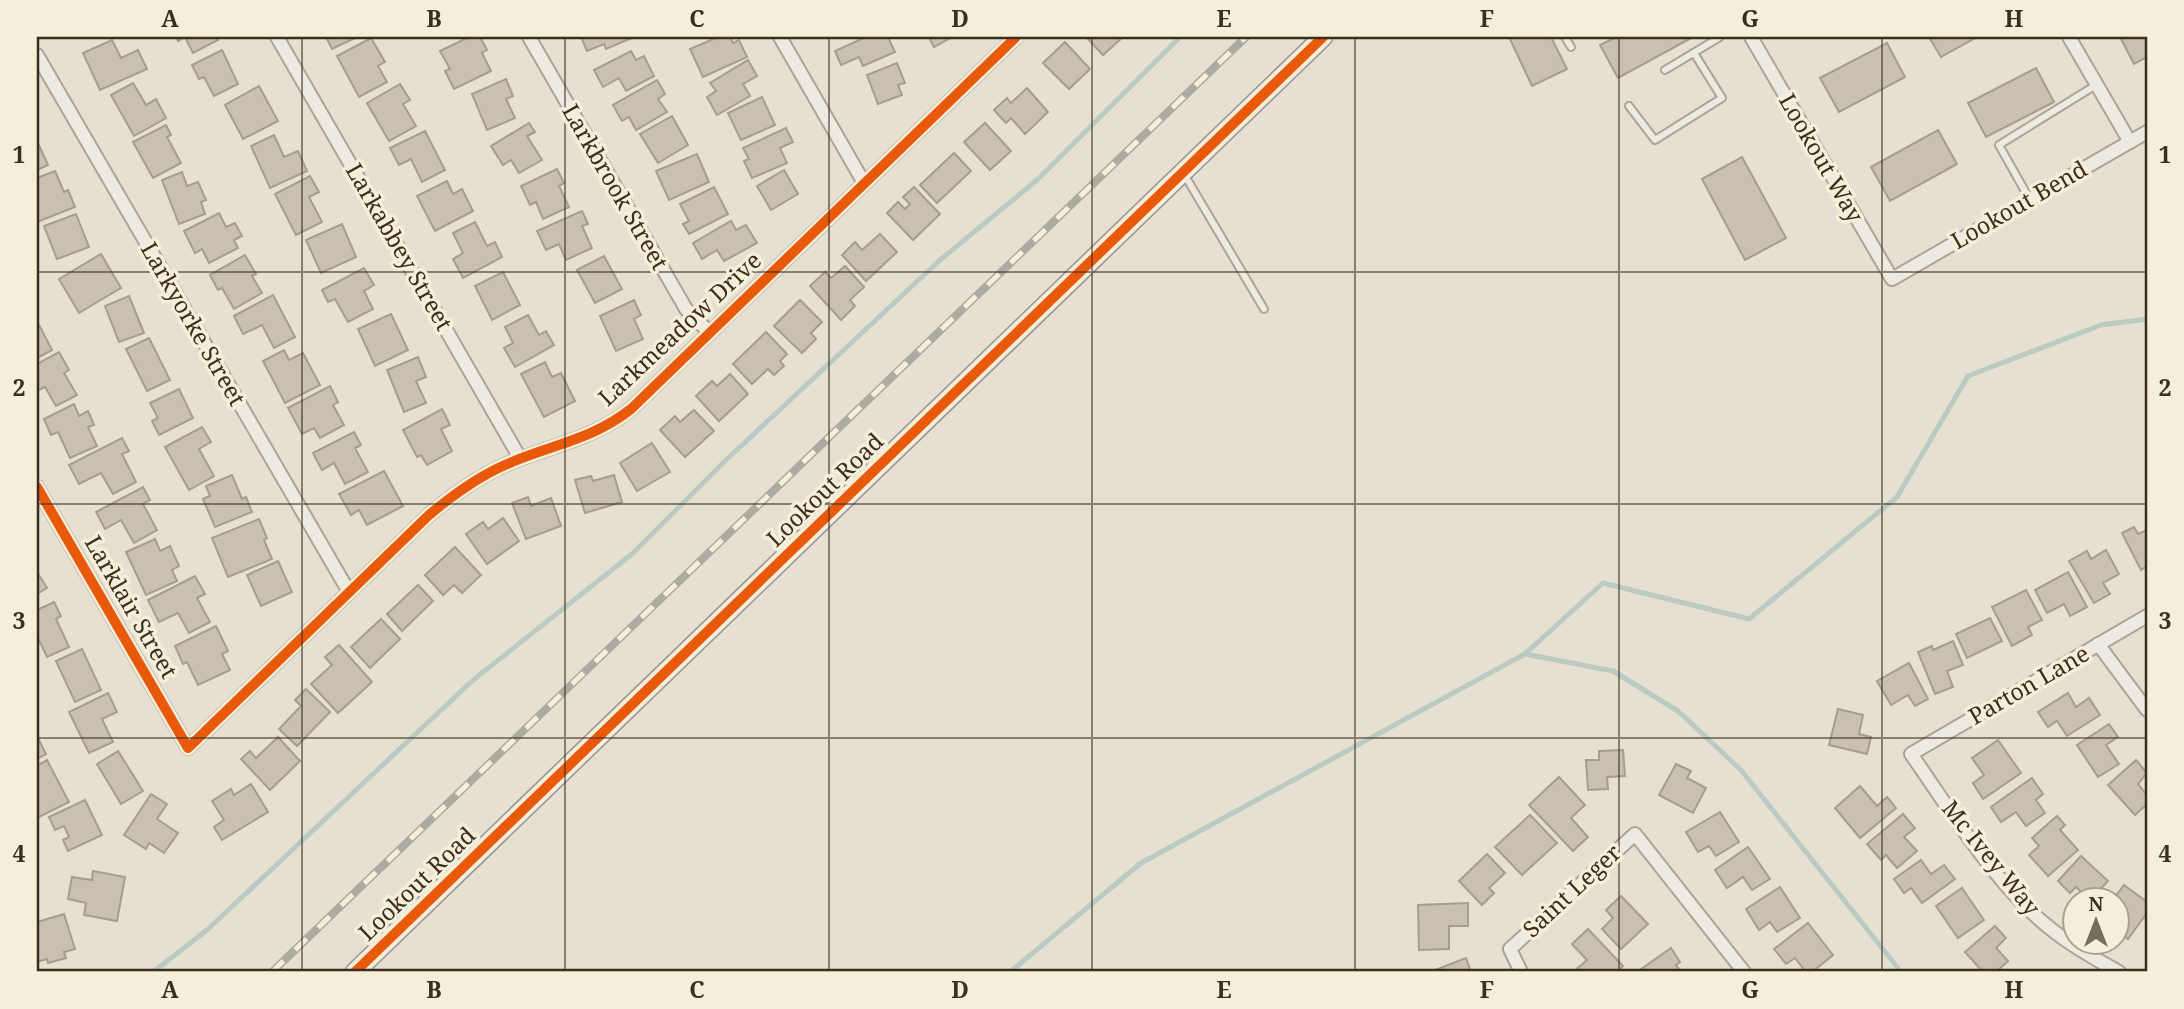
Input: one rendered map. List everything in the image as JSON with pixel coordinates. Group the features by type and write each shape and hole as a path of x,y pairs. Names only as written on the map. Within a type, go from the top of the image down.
{"street":[{"name":"Larkabbey Street","path":"277,37 520,458"},
{"name":"Larkbrook Street","path":"529,37 686,309 709,332"},
{"path":"780,37 864,183"},
{"name":"Larkmeadow Drive","path":"188,748 429,515 453,495 480,477 520,458 573,442 613,423 631,409 1016,37"},
{"name":"Lookout Road","path":"355,972 1323,37"},
{"name":"Lookout Way","path":"1751,37 1892,279"},
{"path":"2069,37 2130,142"},
{"name":"Larkyorke Street","path":"37,55 349,592"},
{"name":"Lookout Bend","path":"1892,279 2147,132"},
{"name":"Larklair Street","path":"37,487 188,748"},
{"name":"Parton Lane","path":"1911,754 2147,616"},
{"path":"2098,644 2147,710"},
{"name":"Mc Ivey Way","path":"1911,754 1981,853 2014,892 2049,928 2084,953 2119,972"},
{"name":"Saint Leger","path":"1521,972 1510,949 1635,834 1744,972"}],"lane":[{"path":"1566,37 1571,47"},
{"path":"1665,70 1720,37"},
{"path":"1629,106 1655,140 1722,98 1694,52"},
{"path":"2030,200 1999,145 2096,84"},
{"path":"1183,172 1264,309"}],"building":[{"path":"185,37 217,37 218,40 193,53"},
{"path":"326,37 357,37 332,49"},
{"path":"469,37 480,37 487,50 482,53 491,71 454,89 445,71 450,69 440,51"},
{"path":"581,37 634,37 606,49 604,44 587,51"},
{"path":"718,37 730,37 733,43 739,40 747,57 703,77 690,49"},
{"path":"866,37 888,37 895,52 863,66 859,57 841,65 835,51"},
{"path":"929,37 952,37 934,47"},
{"path":"1086,37 1123,37 1103,55"},
{"path":"1509,37 1551,37 1567,69 1532,86"},
{"path":"1616,37 1693,37 1618,78 1600,45"},
{"path":"1929,37 1977,37 1941,57"},
{"path":"2120,37 2147,37 2147,57 2134,64"},
{"path":"371,38 385,62 378,66 387,82 359,97 337,56"},
{"path":"112,40 121,58 138,50 147,69 100,90 83,53"},
{"path":"1065,42 1090,69 1069,89 1043,63"},
{"path":"1887,43 1905,77 1839,112 1820,78"},
{"path":"222,50 238,84 214,96 204,77 199,79 192,65"},
{"path":"631,51 636,60 644,56 654,76 626,91 619,78 603,87 594,70"},
{"path":"748,60 757,76 743,84 750,96 717,115 707,97 716,91 710,83"},
{"path":"897,63 905,83 898,85 902,95 878,104 867,75"},
{"path":"2036,68 2054,102 1986,137 1968,103"},
{"path":"506,79 513,96 506,99 515,118 487,130 472,94"},
{"path":"657,80 665,94 658,99 667,112 636,130 629,117 622,121 613,105"},
{"path":"133,83 146,105 156,99 166,118 134,136 111,95"},
{"path":"400,84 410,100 403,104 416,126 389,141 367,103"},
{"path":"259,86 278,121 243,139 225,105"},
{"path":"1027,88 1048,112 1025,134 1011,118 1006,123 994,110 1007,98 1011,103"},
{"path":"762,97 775,125 741,140 728,113"},
{"path":"672,116 688,145 658,163 640,134"},
{"path":"529,123 535,132 527,136 542,160 519,173 511,160 503,165 491,146"},
{"path":"985,123 1011,151 990,170 964,142"},
{"path":"166,125 171,135 167,137 181,163 153,178 133,142"},
{"path":"786,128 793,142 780,148 787,163 752,178 744,161 749,159 743,148"},
{"path":"1938,130 1957,164 1890,201 1871,167"},
{"path":"425,131 445,170 422,182 411,159 399,165 390,148"},
{"path":"274,135 284,157 298,151 307,171 270,188 251,146"},
{"path":"37,141 48,165 37,170"},
{"path":"954,153 971,171 937,203 920,185"},
{"path":"697,154 709,182 669,200 656,171"},
{"path":"1742,157 1786,238 1745,260 1702,179"},
{"path":"557,169 564,183 559,186 569,207 543,219 536,202 530,205 521,186"},
{"path":"784,170 798,194 771,210 757,186"},
{"path":"55,171 64,192 68,190 75,207 37,222 37,178"},
{"path":"182,172 187,186 198,182 206,200 201,202 205,214 179,224 162,180"},
{"path":"310,176 319,192 309,197 322,222 296,235 275,194"},
{"path":"447,181 453,194 462,189 473,211 435,231 417,196"},
{"path":"714,187 728,214 689,234 683,224 689,221 680,204"},
{"path":"914,187 940,214 913,240 887,213 898,202 905,209 910,204 903,197"},
{"path":"582,211 588,224 582,226 592,248 566,260 559,244 546,250 537,231"},
{"path":"219,213 226,227 235,223 242,236 234,240 238,248 209,263 202,249 195,253 184,231"},
{"path":"76,214 89,247 57,259 44,226"},
{"path":"731,221 736,230 746,225 757,243 724,261 717,250 702,259 693,243"},
{"path":"475,222 487,246 495,242 502,257 463,278 453,259 463,253 453,233"},
{"path":"342,224 356,257 321,273 306,240"},
{"path":"880,234 897,252 866,281 842,255 855,242 862,250"},
{"path":"101,254 121,288 79,313 59,279"},
{"path":"245,255 256,274 252,276 262,293 234,309 222,288 218,290 210,275"},
{"path":"604,256 622,289 595,303 577,270"},
{"path":"845,266 864,287 850,300 855,306 841,320 810,286 825,272 831,278"},
{"path":"364,268 374,285 364,291 373,309 348,322 335,299 328,302 322,290"},
{"path":"503,272 520,305 492,320 475,286"},
{"path":"273,295 295,337 274,348 262,325 243,334 234,316"},
{"path":"129,296 144,333 119,342 105,306"},
{"path":"634,300 641,315 634,319 643,339 616,351 600,316"},
{"path":"800,300 822,322 811,333 816,339 802,353 774,326"},
{"path":"391,314 408,350 375,366 358,329"},
{"path":"528,315 539,335 546,331 554,345 515,367 504,348 513,343 505,327"},
{"path":"37,321 52,350 37,358"},
{"path":"766,332 787,354 780,361 784,366 774,375 768,369 752,384 733,364"},
{"path":"149,338 170,380 147,391 126,349"},
{"path":"284,350 289,360 303,353 320,385 285,403 263,361"},
{"path":"59,352 69,370 64,373 77,395 56,406 45,387 37,391 37,364"},
{"path":"418,357 426,377 416,381 426,403 404,412 387,370"},
{"path":"545,362 552,377 561,373 575,401 544,417 521,374"},
{"path":"730,374 748,394 719,421 696,396 712,381 717,386"},
{"path":"330,386 338,402 333,405 344,425 320,438 314,428 302,434 288,408"},
{"path":"179,389 193,418 159,435 152,421 158,418 150,403"},
{"path":"74,404 79,416 88,411 94,425 88,427 97,446 70,458 58,432 51,435 44,419"},
{"path":"442,409 450,425 441,429 452,451 427,465 421,455 417,457 403,430"},
{"path":"694,410 714,431 685,457 660,430 675,416 680,422"},
{"path":"202,427 211,442 199,449 214,476 189,490 165,447"},
{"path":"354,432 361,445 355,448 368,472 345,484 334,463 322,470 313,453"},
{"path":"122,438 129,451 122,454 136,482 113,494 101,473 79,484 69,465"},
{"path":"652,443 670,472 637,491 620,463"},
{"path":"384,471 403,506 367,525 359,510 351,515 339,494"},
{"path":"232,475 242,499 246,497 252,512 215,527 203,499 210,496 206,486"},
{"path":"614,475 622,502 585,513 575,480 591,476 593,481"},
{"path":"143,487 150,500 143,504 157,530 134,543 121,520 105,529 96,512"},
{"path":"528,497 531,506 551,498 561,526 526,539 512,503"},
{"path":"503,518 519,541 487,564 466,534 483,522 488,529"},
{"path":"259,519 272,559 228,577 212,538"},
{"path":"2134,527 2138,534 2147,530 2147,566 2141,570 2122,533"},
{"path":"155,539 160,551 170,546 179,566 172,570 177,581 146,595 126,552"},
{"path":"455,547 481,575 462,593 454,585 443,595 425,575"},
{"path":"2106,550 2119,574 2103,583 2110,594 2094,603 2069,561 2087,551 2091,559"},
{"path":"278,561 292,592 261,606 247,575"},
{"path":"37,572 47,588 37,594"},
{"path":"2068,572 2087,607 2070,616 2064,604 2047,613 2035,590"},
{"path":"195,576 205,594 197,598 210,622 189,633 178,613 159,622 148,600"},
{"path":"418,585 433,601 402,631 387,614"},
{"path":"2026,590 2042,620 2028,627 2032,635 2012,646 1992,607"},
{"path":"54,602 61,616 56,619 69,647 47,657 37,636 37,610"},
{"path":"1990,618 2002,641 1967,658 1956,634"},
{"path":"381,619 400,639 370,668 351,647"},
{"path":"216,626 228,651 222,654 230,670 198,685 187,662 183,664 175,646"},
{"path":"1953,641 1963,665 1947,671 1953,687 1935,694 1918,652 1932,646 1933,650"},
{"path":"339,645 372,682 338,713 311,684 332,665 325,657"},
{"path":"82,649 101,690 75,702 56,661"},
{"path":"1909,663 1928,699 1915,706 1908,695 1891,705 1877,681"},
{"path":"306,689 330,712 297,746 279,729 301,706 295,700"},
{"path":"108,693 117,712 102,719 113,742 89,753 69,712"},
{"path":"2068,693 2076,707 2089,698 2100,715 2067,736 2057,721 2048,727 2038,712"},
{"path":"1838,709 1863,715 1859,734 1871,737 1867,754 1829,745"},
{"path":"2109,724 2118,737 2106,745 2119,764 2098,777 2077,745"},
{"path":"37,736 46,754 37,759"},
{"path":"278,737 300,761 270,790 241,759 250,751 256,758"},
{"path":"1998,740 2021,773 1983,799 1973,783 1984,775 1972,758"},
{"path":"1623,750 1625,776 1607,777 1608,789 1588,790 1586,760 1599,760 1599,751"},
{"path":"118,751 143,791 121,804 97,764"},
{"path":"47,760 69,802 37,818 37,766"},
{"path":"2136,760 2147,773 2138,784 2147,795 2147,804 2135,815 2108,785"},
{"path":"1676,764 1691,771 1687,778 1706,788 1693,813 1659,795"},
{"path":"1559,777 1585,805 1571,818 1588,837 1573,851 1529,805"},
{"path":"2032,778 2043,794 2036,800 2045,813 2026,826 2016,812 2001,822 1991,807"},
{"path":"251,784 268,812 222,840 214,827 224,820 212,801 231,789 234,795"},
{"path":"1860,786 1877,806 1887,797 1896,808 1860,838 1835,808"},
{"path":"151,794 167,804 157,819 178,833 164,853 149,843 146,849 124,835"},
{"path":"85,800 102,835 68,851 63,840 69,837 64,826 55,830 49,817"},
{"path":"1720,812 1739,842 1716,856 1709,846 1698,852 1686,832"},
{"path":"1903,814 1915,828 1904,837 1917,851 1897,868 1886,855 1881,860 1867,844"},
{"path":"1530,815 1557,843 1522,875 1495,847"},
{"path":"2057,816 2065,825 2060,830 2078,850 2048,876 2029,855 2039,846 2032,838"},
{"path":"1748,847 1770,879 1752,890 1743,877 1727,888 1715,870"},
{"path":"1487,854 1505,873 1489,888 1494,893 1482,905 1459,881"},
{"path":"2081,856 2108,881 2103,886 2063,886 2058,881"},
{"path":"1921,860 1931,874 1944,865 1955,879 1922,903 1911,888 1904,893 1894,879"},
{"path":"93,871 125,877 117,921 84,915 86,903 68,899 72,877 92,880"},
{"path":"1780,887 1800,918 1777,932 1770,922 1759,930 1746,909"},
{"path":"1962,888 1984,920 1958,938 1936,906"},
{"path":"2132,891 2147,902 2147,913 2132,934"},
{"path":"1621,896 1648,924 1621,949 1602,929 1613,918 1606,910"},
{"path":"1468,903 1468,926 1449,926 1449,949 1419,950 1418,905"},
{"path":"64,914 75,949 64,952 66,958 48,963 47,959 37,962 37,922"},
{"path":"1808,923 1833,955 1812,972 1806,972 1795,958 1786,964 1774,949"},
{"path":"1995,926 2006,938 1996,948 2008,961 1996,972 1983,972 1965,952"},
{"path":"1588,929 1623,966 1617,972 1573,972 1587,960 1572,944"},
{"path":"1671,948 1680,962 1676,965 1681,972 1637,972"},
{"path":"1466,958 1471,972 1430,972"}],"waterway":[{"path":"153,972 207,930 472,681 632,554 725,461 940,260 1037,180 1180,37"},
{"path":"1010,972 1141,863 1525,654 1603,583 1749,619 1897,497 1968,376 2101,325 2147,319"},
{"path":"1525,654 1613,671 1678,711 1741,770 1901,972"}],"railway":[{"path":"272,972 1246,37"}],"cycle path":[{"path":"37,487 188,748 429,515 448,500 501,467 588,434 631,409 1016,37"},
{"path":"355,972 1323,37"}]}
